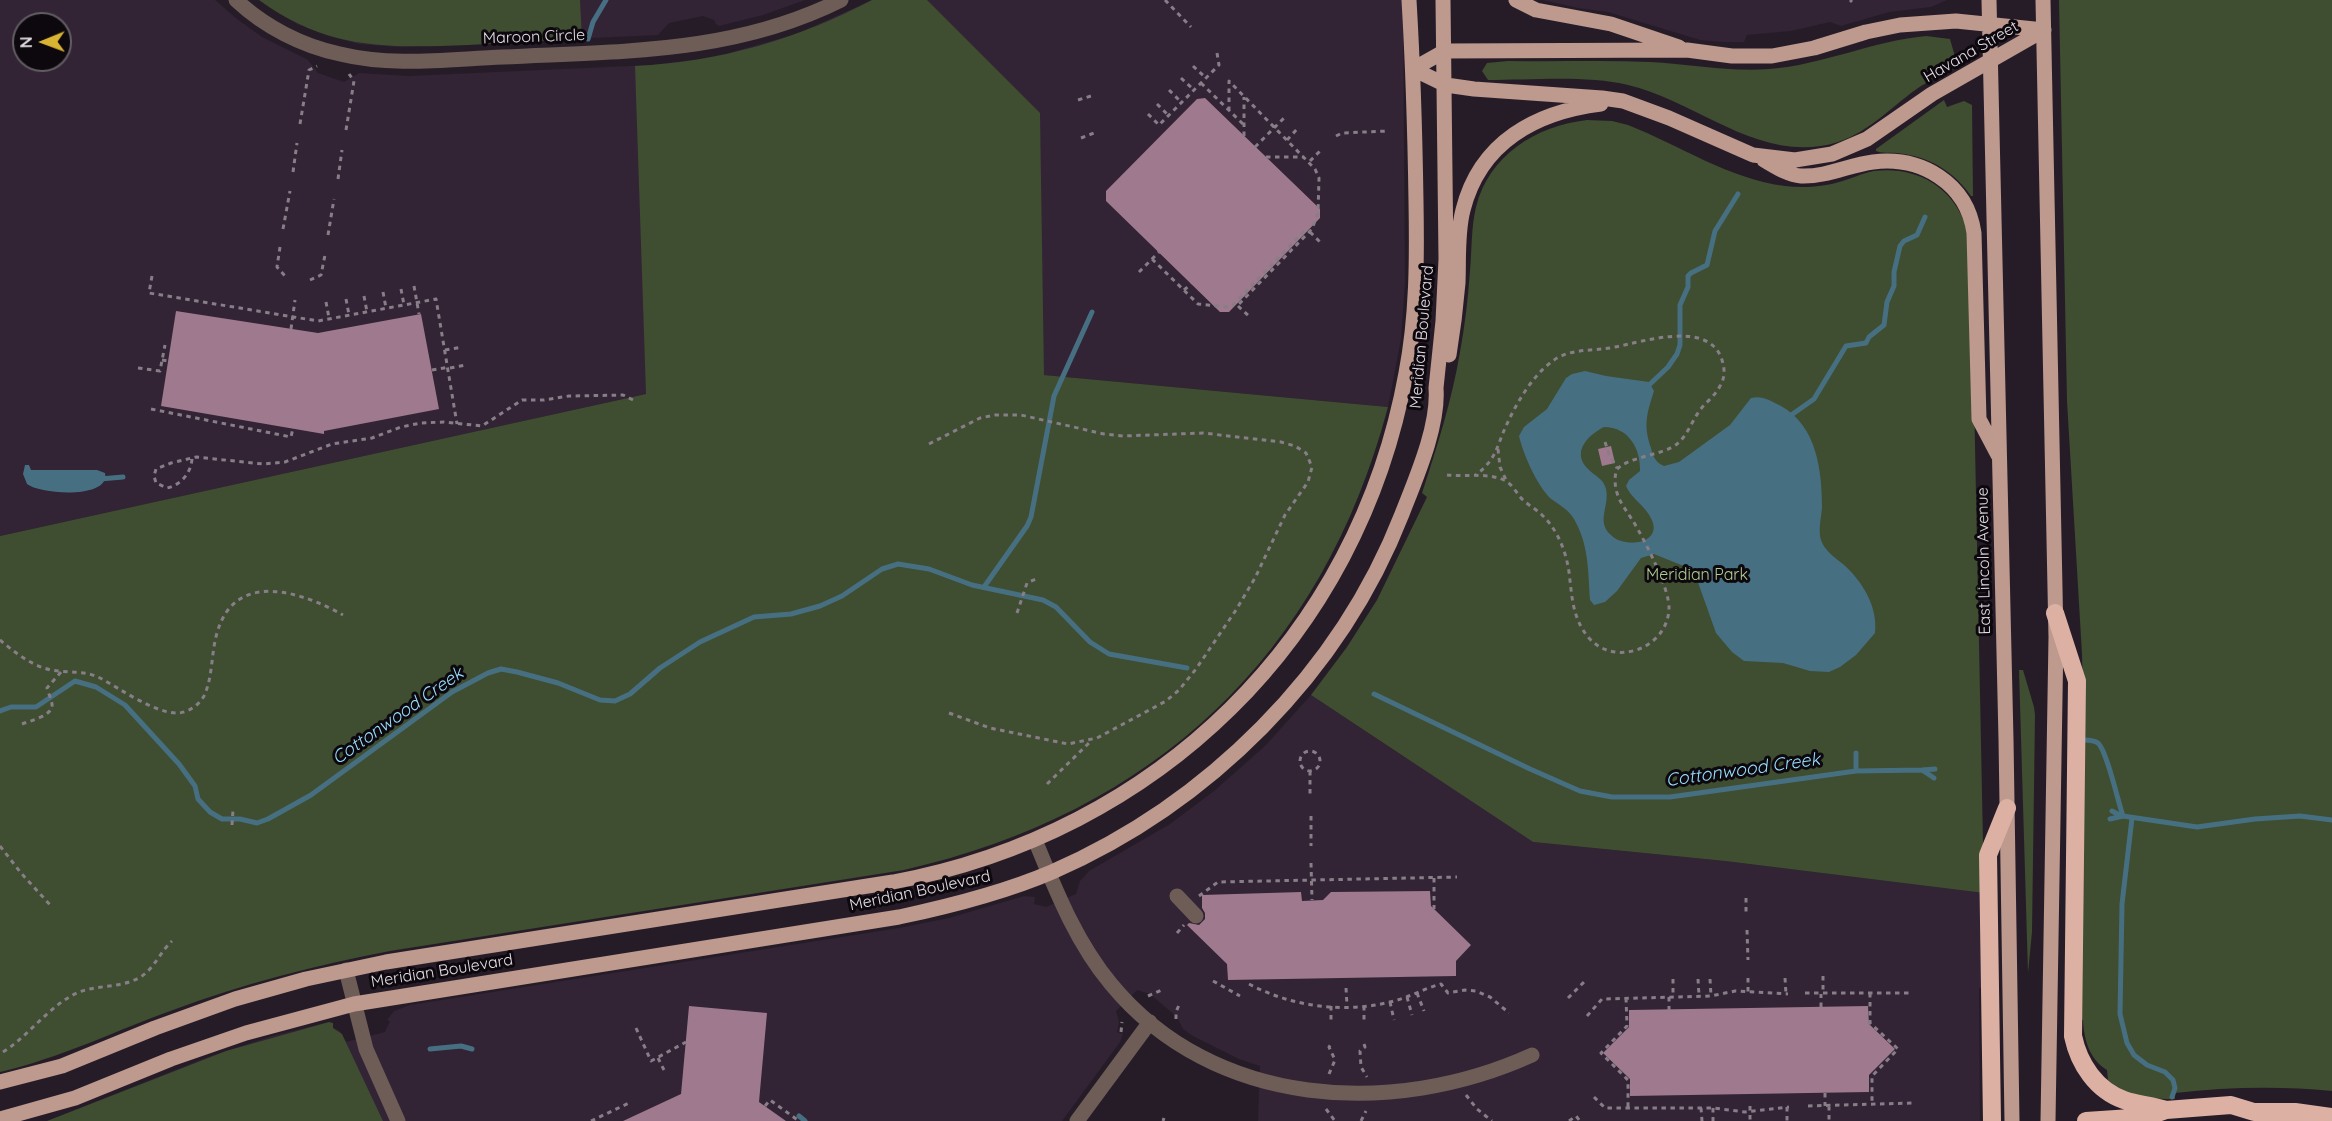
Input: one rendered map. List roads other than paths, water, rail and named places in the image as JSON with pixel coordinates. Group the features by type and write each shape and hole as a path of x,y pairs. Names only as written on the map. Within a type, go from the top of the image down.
{"highway":[{"path":"2055,613 2077,681 2072,1021 2074,1042 2080,1060 2105,1089 2125,1101 2152,1105 2166,1110"},
{"path":"1992,1121 1988,855 2007,808"},
{"path":"2086,1121 2146,1117 2166,1110 2231,1105 2254,1112 2295,1112 2332,1117"},
{"path":"2238,1121 2254,1112"}],"main road":[{"name":"Meridian Boulevard","path":"0,1082 62,1066 155,1028 235,999 346,970 915,878 970,864 1035,840 1081,819 1174,759 1213,726 1254,685 1290,641 1317,602 1353,537 1378,478 1393,431 1411,339 1416,259 1413,69 1409,0"},
{"name":"Meridian Boulevard","path":"0,1119 75,1098 171,1059 239,1035 354,1004 899,917 980,898 1049,873 1120,837 1183,796 1242,747 1301,684 1354,609 1390,541 1416,477 1437,401 1436,388 1446,271 1446,85 1443,0"},
{"path":"1516,0 1536,10 1611,24 1687,50"},
{"name":"East Lincoln Avenue","path":"1989,0 2012,1121"},
{"path":"2043,0 2055,613 2048,1121"},
{"name":"Havana Street","path":"1413,69 1445,51 1687,50 1732,56 1772,56 1814,48 1866,32 1900,25 1956,21 2044,30"},
{"name":"Havana Street","path":"1413,69 1446,85 1484,91 1595,97 1623,101 1670,118 1753,155 1796,160 1832,154 1848,148 1878,132 1932,94 2044,30"},
{"path":"1437,401 1442,393 1455,316 1462,217 1478,173 1502,143 1536,121 1575,108 1623,101"},
{"path":"1753,155 1791,175 1798,176 1829,173 1873,162 1903,162 1927,169 1955,189 1968,210 1974,233 1978,419 1999,458"}],"street":[{"name":"Maroon Circle","path":"236,0 276,29 314,47 362,58 404,61 649,51 690,46 735,38 771,28 841,0"},
{"path":"1035,840 1073,928 1090,956 1117,992 1180,1045 1218,1066 1272,1084 1317,1092 1373,1093 1430,1087 1483,1074 1532,1055"},
{"path":"1177,896 1194,909"},
{"path":"346,970 366,1050 398,1121"},
{"path":"1077,1121 1150,1022"}],"water":[{"path":"1585,371 1649,382 1654,391 1648,413 1647,432 1654,456 1658,463 1664,466 1679,462 1730,425 1751,398 1766,399 1793,415 1810,437 1819,465 1822,494 1821,540 1827,551 1850,571 1862,586 1874,613 1875,633 1856,655 1829,672 1810,671 1783,663 1744,661 1732,652 1716,633 1695,574 1686,567 1654,554 1641,558 1617,591 1605,602 1594,605 1590,600 1587,558 1579,529 1569,512 1550,498 1540,485 1527,460 1519,436 1524,427 1547,409 1566,378","holes":["1604,427 1626,435 1638,454 1640,471 1629,480 1626,486 1651,517 1653,523 1651,536 1639,542 1617,540 1607,531 1604,525 1607,496 1605,485 1583,463 1581,456 1581,450 1587,439"]},
{"path":"25,465 29,465 31,470 97,470 105,473 104,481 87,491 46,491 27,484 23,474"}],"waterway":[{"path":"588,39 593,22 606,0"},
{"path":"1647,387 1668,367 1677,354 1680,345 1680,305 1688,287 1688,276 1707,265 1715,231 1738,194"},
{"path":"1787,418 1814,399 1846,346 1866,343 1869,337 1884,325 1887,302 1894,286 1894,272 1900,246 1904,241 1917,235 1925,217"},
{"path":"984,587 1031,517 1054,396 1092,312"},
{"path":"100,479 123,477"},
{"name":"Cottonwood Creek","path":"0,711 11,707 36,707 75,681 96,687 125,705 179,764 195,786 198,799 210,812 222,819 240,819 257,823 311,795 452,692 488,673 501,669 517,672 558,683 600,700 615,701 630,694 660,668 700,642 754,617 791,614 820,606 842,596 882,569 898,564 929,569 972,585 1043,600 1056,607 1090,642 1109,654 1187,668"},
{"name":"Cottonwood Creek","path":"1374,694 1580,791 1612,797 1670,797 1856,771 1922,770 1934,778"},
{"path":"2084,740 2096,742 2101,748 2109,766 2123,816"},
{"path":"1856,753 1856,771"},
{"name":"Cottonwood Creek","path":"1922,770 1935,769"},
{"name":"Cottonwood Creek","path":"2112,811 2121,816"},
{"name":"Cottonwood Creek","path":"2110,819 2123,816 2197,827 2300,816 2332,820"},
{"path":"2132,818 2122,904 2120,1014 2127,1043 2134,1055 2147,1065 2165,1072 2173,1080 2175,1088 2172,1097"},
{"path":"430,1049 461,1046 472,1049"},
{"path":"799,1116 805,1121"}],"park label":[{"name":"Meridian Park","path":"1697,575"}]}
